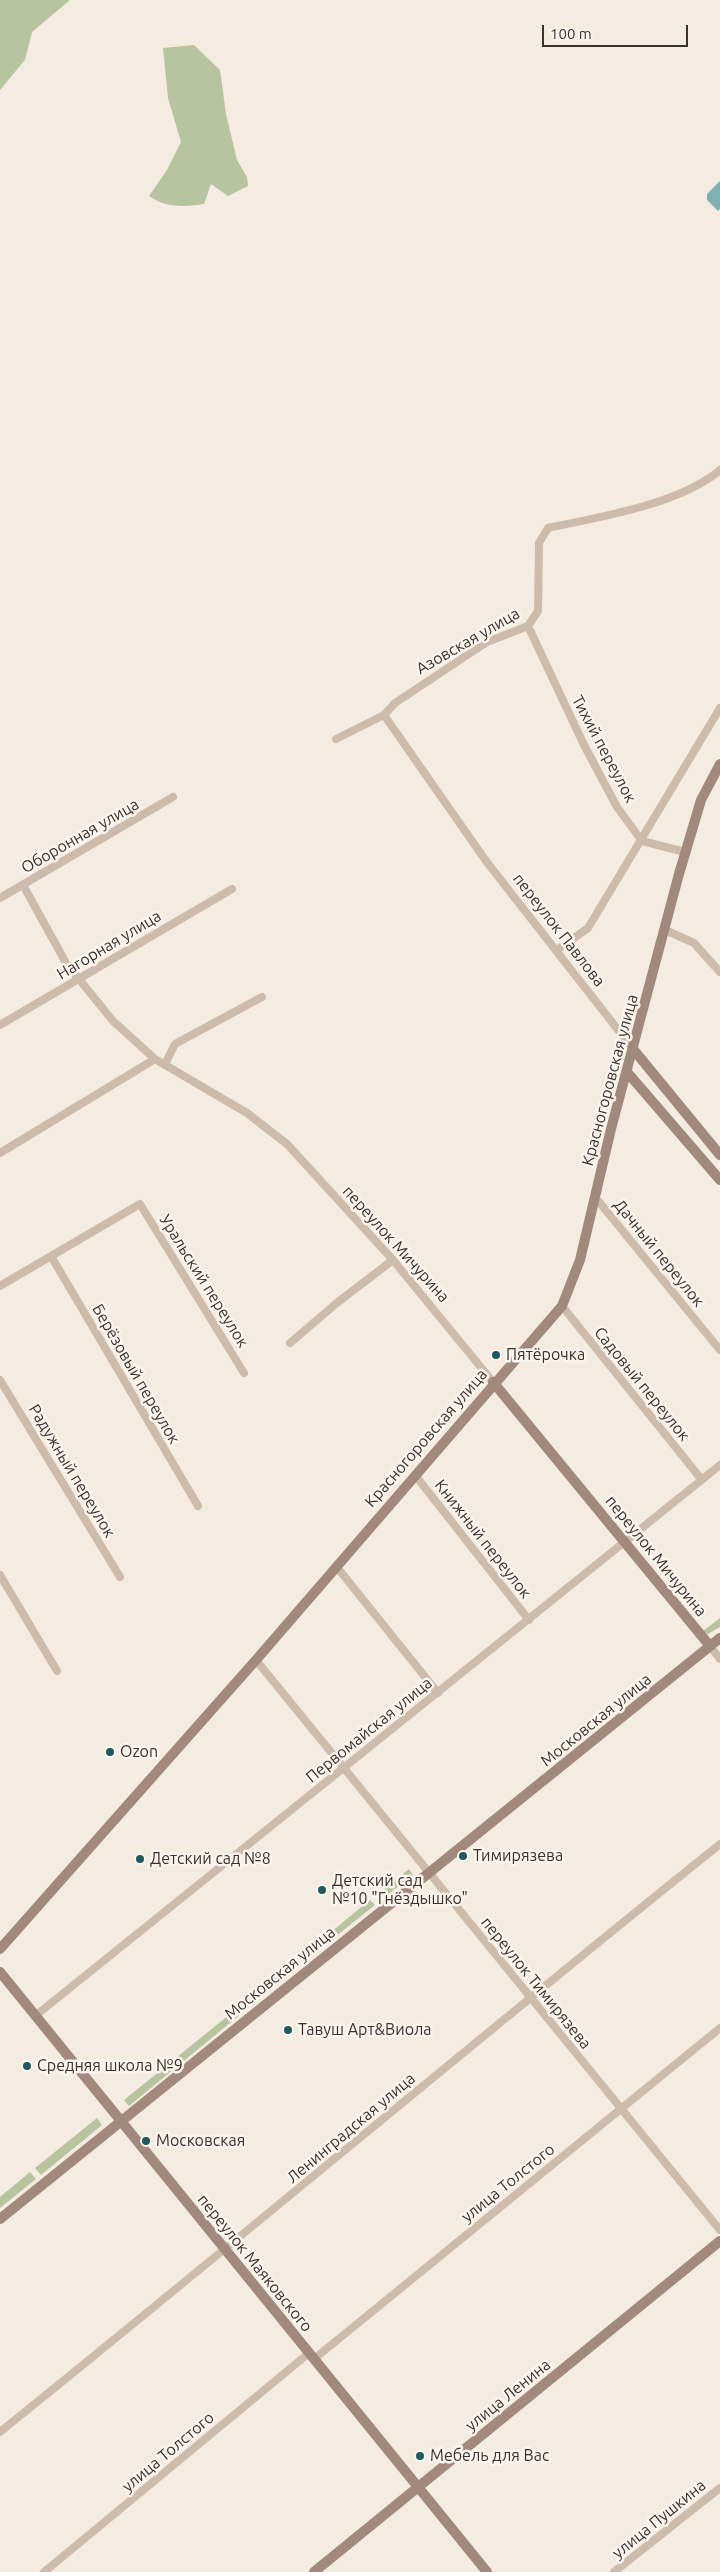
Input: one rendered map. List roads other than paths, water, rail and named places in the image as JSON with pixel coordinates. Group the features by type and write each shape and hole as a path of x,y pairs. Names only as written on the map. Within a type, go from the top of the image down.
{"street":[{"name":"Азовская улица","path":"336,739 384,715 395,703 437,673 487,642 528,626 538,611 539,543 548,528 634,509 706,482 720,470"},
{"name":"Тихий переулок","path":"528,626 617,807 642,841"},
{"path":"557,950 588,928 642,841 720,708"},
{"name":"переулок Павлова","path":"384,715 486,861 720,1155"},
{"name":"Красногоровская улица","path":"0,1949 256,1660 494,1382 562,1306 580,1260 685,852 701,800 720,764"},
{"name":"Оборонная улица","path":"0,898 173,798"},
{"path":"642,841 685,852"},
{"name":"переулок Мичурина","path":"23,885 66,963 113,1021 155,1059 247,1113 287,1144 393,1260 720,1659"},
{"name":"Нагорная улица","path":"0,1025 232,888"},
{"path":"665,930 694,943 720,972"},
{"path":"164,1064 175,1044 262,997"},
{"path":"0,1153 155,1059"},
{"path":"627,1072 720,1180"},
{"name":"Дачный переулок","path":"595,1197 720,1350"},
{"name":"Уральский переулок","path":"51,1256 140,1204 244,1373"},
{"path":"0,1286 51,1256"},
{"name":"Берёзовый переулок","path":"51,1256 198,1506"},
{"path":"290,1343 338,1302 393,1260"},
{"name":"Садовый переулок","path":"562,1306 702,1480"},
{"name":"Радужный переулок","path":"0,1380 120,1577"},
{"name":"Первомайская улица","path":"34,2016 720,1465"},
{"name":"Книжный переулок","path":"415,1475 529,1620"},
{"path":"336,1566 438,1693"},
{"path":"0,1575 58,1671"},
{"name":"Московская улица","path":"0,2220 720,1638"},
{"name":"переулок Тимирязева","path":"256,1660 720,2230"},
{"name":"Ленинградская улица","path":"0,2432 225,2251 529,1997 720,1844"},
{"name":"переулок Маяковского","path":"0,1972 487,2572"},
{"name":"улица Толстого","path":"44,2572 720,2028"},
{"name":"улица Ленина","path":"314,2572 720,2241"},
{"name":"улица Пушкина","path":"614,2572 720,2488"}],"water":[{"path":"720,181 720,209 718,211 707,200 707,194"}],"place":[{"name":"Пятёрочка","path":"496,1355"},
{"name":"Ozon","path":"110,1752"},
{"name":"Тимирязева","path":"463,1856"},
{"name":"Детский сад №8","path":"140,1859"},
{"name":"Детский сад №10 \"Гнёздышко\"","path":"322,1890"},
{"name":"Тавуш Арт&Виола","path":"288,2030"},
{"name":"Средняя школа №9","path":"27,2066"},
{"name":"Московская","path":"146,2141"},
{"name":"Мебель для Вас","path":"420,2456"}]}
